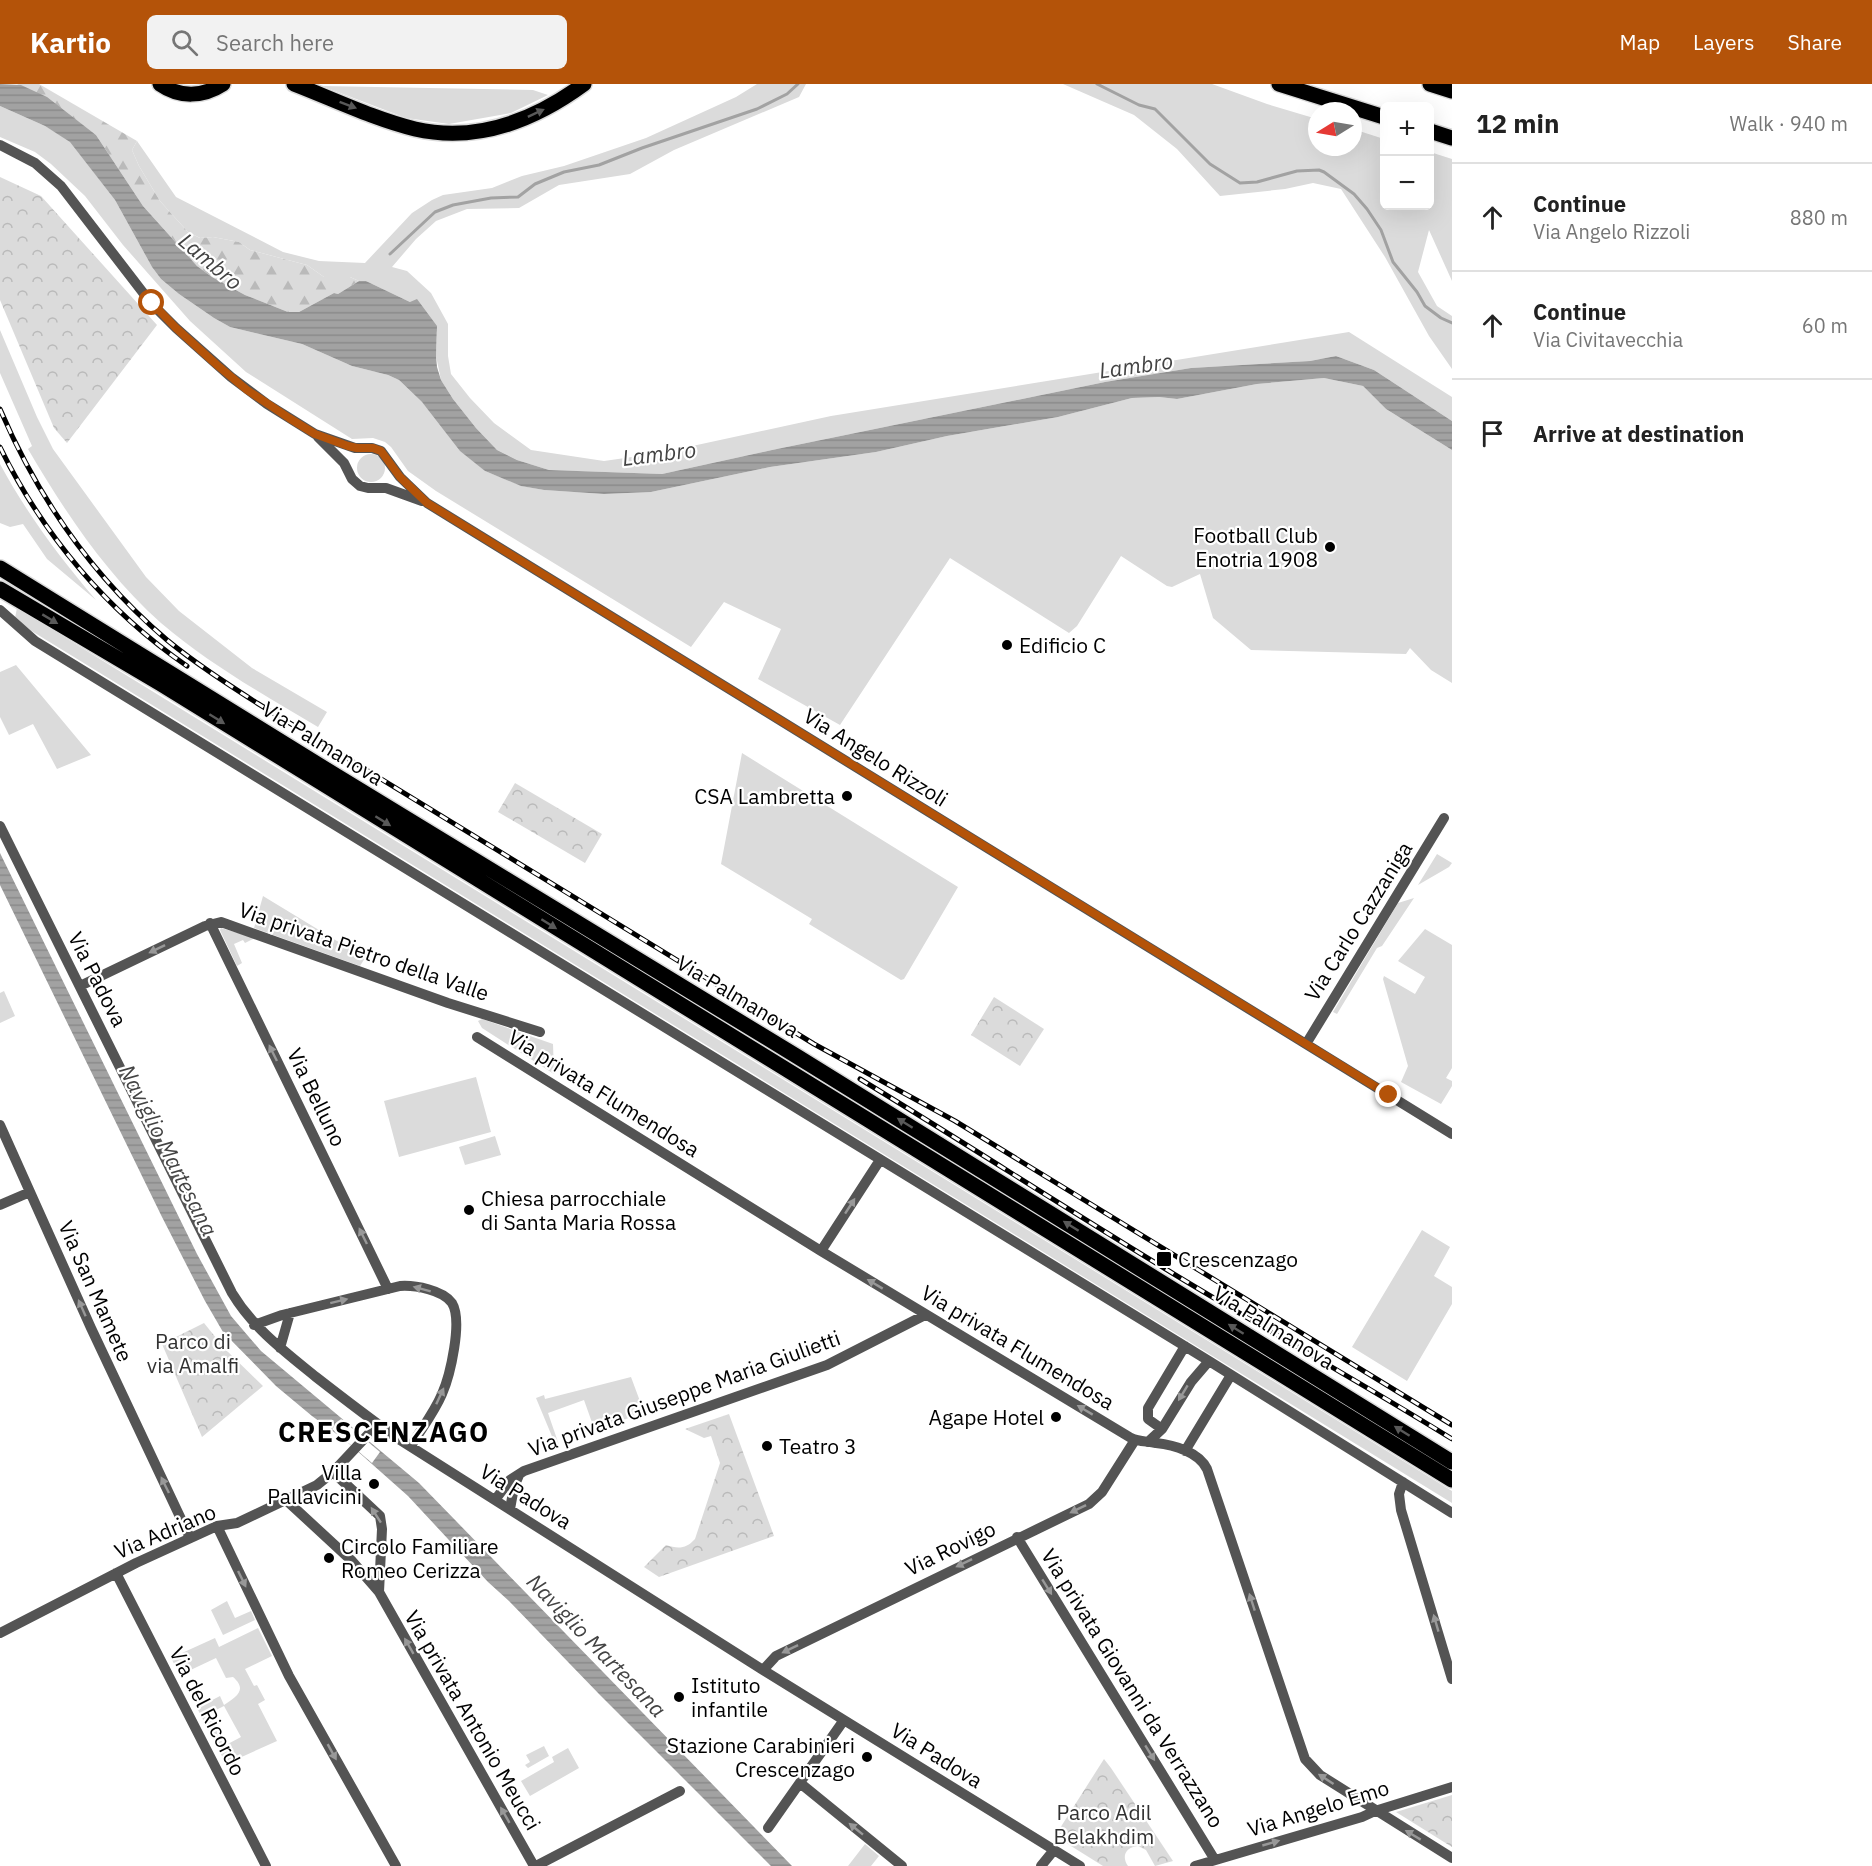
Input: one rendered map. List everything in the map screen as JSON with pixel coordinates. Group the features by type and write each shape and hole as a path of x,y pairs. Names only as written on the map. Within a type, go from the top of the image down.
{"highway":[{"path":"160,84 174,92 193,95 212,91 223,84"},
{"path":"294,84 404,126 445,133 483,130 517,122 548,107 584,84"},
{"path":"1279,84 1380,116"},
{"path":"1430,84 1452,91"},
{"path":"1434,132 1452,138"},
{"name":"Via Palmanova","path":"2,568 1452,1462"},
{"name":"Via Palmanova","path":"0,589 161,684 1452,1480"}],"street":[{"name":"Via Angelo Rizzoli","path":"0,145 35,163 61,186 80,207 103,242 141,291 168,320 247,390 315,434 344,463 360,486 386,488 427,503 1452,1134"},
{"name":"Via Angelo Rizzoli","path":"315,434 355,448 373,448 381,451 400,477 427,503"},
{"path":"350,474 351,459 365,448"},
{"path":"374,488 387,479 390,470 389,461"},
{"path":"0,610 30,638 1452,1512"},
{"name":"Via Carlo Cazzaniga","path":"1306,1044 1444,818"},
{"name":"Via Padova","path":"0,826 232,1293 254,1324 280,1348 378,1424 411,1446 763,1670 1080,1866"},
{"name":"Via privata Pietro della Valle","path":"80,986 210,923 221,922 448,1003 540,1032"},
{"name":"Via Belluno","path":"210,923 388,1288"},
{"name":"Via privata Flumendosa","path":"477,1037 925,1315 1135,1440 1185,1451 1199,1458 1207,1469 1303,1755 1320,1775 1452,1858"},
{"name":"Via San Mamete","path":"0,1125 190,1538"},
{"path":"821,1251 880,1160"},
{"path":"0,1205 30,1192"},
{"path":"254,1324 388,1288 405,1286 443,1296 452,1303 456,1331 448,1376 440,1399 411,1446"},
{"path":"280,1348 290,1313"},
{"name":"Via privata Giuseppe Maria Giulietti","path":"495,1500 505,1486 520,1473 834,1362 925,1315"},
{"path":"1162,1429 1149,1421 1147,1411 1185,1346"},
{"path":"1148,1442 1162,1429 1191,1382 1209,1361"},
{"path":"1185,1451 1231,1375"},
{"name":"Via Adriano","path":"0,1633 190,1538 217,1526 234,1523 317,1485 333,1472 378,1424"},
{"name":"Via Rovigo","path":"763,1670 776,1656 1095,1499 1107,1485 1135,1440"},
{"path":"333,1472 380,1516 382,1529 379,1592"},
{"name":"Via privata Giuseppe Maria Giulietti","path":"510,1509 515,1484 520,1473"},
{"path":"1403,1482 1400,1494 1401,1510 1452,1679"},
{"name":"Via privata Antonio Meucci","path":"286,1500 355,1564 379,1592 535,1866"},
{"path":"217,1526 289,1676 396,1866"},
{"name":"Via privata Giovanni da Verrazzano","path":"1017,1537 1215,1860"},
{"name":"Via del Ricordo","path":"116,1573 266,1866"},
{"path":"768,1828 844,1720"},
{"path":"800,1783 902,1866"},
{"name":"Via Angelo Emo","path":"1195,1866 1362,1817 1452,1787"},
{"path":"535,1866 680,1791"},
{"path":"1041,1866 1054,1850"}],"green space":[{"path":"17,84 39,84 137,141 132,150 139,166 160,201 188,232 200,238 213,237 239,242 250,250 307,265 324,277 350,277 359,281 338,294 334,293 299,312 288,312 245,295 212,277 197,266 143,206 96,135 72,117"},
{"path":"757,84 806,84 799,97 674,150 630,174 559,185 519,208 467,209 436,221 416,239 392,267 407,271 431,293 448,324 448,356 451,374 494,423 531,450 604,461 660,453 831,416 1349,332 1452,397 1452,421 1374,370 1336,356 1310,361 1191,368 1105,382 662,474 549,470 517,460 497,450 476,428 441,380 436,356 437,332 410,302 366,281 350,277 324,277 307,265 250,250 239,242 213,237 200,238 188,232 160,201 132,150 137,141 176,197 283,252 319,261 365,263 412,213 432,200 443,195 492,188 522,176 564,166 646,138 736,97"},
{"path":"1063,84 1212,84 1308,116 1308,156 1362,156 1362,132 1380,138 1380,210 1434,210 1434,153 1452,159 1452,281 1429,230 1418,272 1437,306 1452,316 1452,369 1429,336 1385,257 1341,189 1313,183 1285,189 1220,196 1177,149 1134,115"},
{"path":"322,86 533,90 548,95 511,113 449,124 406,118"},
{"path":"0,106 45,126 70,141 115,200 152,267 161,279 179,294 230,327 302,344 352,366 399,380 485,471 522,486 544,490 604,494 651,492 770,467 876,452 947,436 1058,417 1132,398 1177,399 1257,384 1324,378 1363,386 1386,409 1452,450 1452,683 1431,670 1410,648 1406,654 1251,650 1213,618 1200,574 1172,587 1167,586 1121,556 1077,626 1069,633 950,558 840,725 758,679 781,629 724,602 691,647 436,491 408,471 385,442 373,438 352,439 246,372 190,321 123,245 85,196 35,152 0,137"},
{"path":"0,177 41,196 157,325 67,443 54,428 0,300"},
{"path":"0,330 53,449 146,577 179,611 252,668 327,712 318,727 237,678 179,638 141,604 105,563 72,519 28,449 32,446 0,373"},
{"path":"371,454 381,458 385,468 381,478 371,482 361,478 357,468 361,458"},
{"path":"0,464 45,535 96,600 47,559 23,524 10,527 0,523"},
{"path":"17,608 1452,1491 1452,1503 30,630 15,618"},
{"path":"16,665 91,755 57,769 33,724 9,735 0,717 0,672"},
{"path":"742,753 958,887 904,979 901,980 809,924 812,919 721,864"},
{"path":"515,783 602,834 585,863 498,812"},
{"path":"1437,854 1452,863 1418,885"},
{"path":"263,896 365,958 360,966 254,928"},
{"path":"1414,898 1382,946 1377,948 1337,1014 1333,1012 1398,903"},
{"path":"221,928 255,938 245,943 243,940 234,944 242,963 237,966 220,930"},
{"path":"1425,929 1452,945 1452,1068 1446,1078 1452,1081 1452,1086 1441,1104 1401,1082 1408,1066 1383,979 1384,976 1415,994 1425,977 1398,961"},
{"path":"4,991 15,1016 0,1023 0,993"},
{"path":"994,997 1044,1029 1020,1066 971,1035"},
{"path":"482,1019 553,1044 554,1074 482,1028 478,1021"},
{"path":"476,1077 491,1132 399,1157 384,1101"},
{"path":"495,1136 501,1155 465,1165 459,1147"},
{"path":"1422,1230 1450,1247 1434,1276 1452,1287 1452,1304 1407,1381 1352,1347"},
{"name":"Parco di via Amalfi","path":"204,1323 225,1349 263,1386 202,1437 162,1344"},
{"path":"631,1377 644,1412 595,1431 584,1400 548,1413 559,1445 556,1446 536,1398 544,1395 545,1399"},
{"path":"729,1414 774,1536 659,1577 644,1567 666,1545 682,1547 695,1539 720,1463 711,1436 704,1438 685,1429"},
{"path":"227,1601 235,1618 251,1611 255,1620 223,1635 211,1610"},
{"path":"258,1628 272,1656 245,1669 265,1700 258,1704 277,1741 226,1764 197,1708 220,1696 224,1705 239,1693 240,1686 233,1677 226,1678 216,1658 180,1675 171,1658 215,1638 219,1647","holes":["224,1706 241,1737 224,1746 208,1714"]},
{"path":"544,1746 549,1756 528,1768 525,1765 530,1762 526,1755"},
{"path":"568,1748 579,1768 530,1796 521,1781 554,1762 552,1757"},
{"name":"Parco Adil Belakhdim","path":"1104,1759 1173,1861 1155,1866 1146,1850 1138,1846 1130,1848 1126,1853 1125,1859 1128,1866 1103,1866 1055,1836"},
{"path":"1452,1795 1452,1847 1396,1812"},
{"path":"865,1844 879,1856 871,1866 848,1866"}],"shaded area":[{"path":"0,84 21,85 47,97 96,135 143,206 197,266 245,295 288,312 299,312 334,293 338,294 359,281 366,281 410,302 417,299 437,326 437,367 441,380 453,399 497,450 517,460 549,470 662,474 1105,382 1191,368 1310,361 1336,356 1374,370 1452,421 1452,450 1386,409 1363,386 1324,378 1257,384 1177,399 1132,398 1058,417 947,436 876,452 770,467 651,492 604,494 521,486 485,471 460,451 422,402 399,380 352,366 302,344 230,327 179,294 161,279 152,267 115,200 70,142 45,126 0,106"},
{"path":"0,853 197,1254 231,1316 261,1351 419,1483 792,1866 771,1866 488,1582 408,1496 346,1441 276,1386 223,1332 162,1217 0,885"}],"pier":[{"path":"341,1419 380,1452 372,1463 332,1429"}],"waterway":[{"path":"390,254 435,212 453,205 491,198 518,197 535,184 564,172 599,165 757,109 787,94 798,84"},
{"path":"1097,84 1139,105 1155,109 1210,164 1240,183 1257,182 1297,171 1319,170 1324,172 1354,194 1367,209 1381,230 1393,262 1425,306 1452,323"}],"railway":[{"path":"0,409 15,442 50,505 92,563 140,616 200,665 257,703 814,1044 955,1121 1452,1425"},
{"path":"0,447 36,511 80,569 130,621 187,666"},
{"path":"860,1079 1164,1268 1452,1439"}],"place":[{"name":"Football Club Enotria 1908","path":"1330,547"},
{"name":"Edificio C","path":"1007,645"},
{"name":"CSA Lambretta","path":"847,796"},
{"name":"Chiesa parrocchiale di Santa Maria Rossa","path":"469,1210"},
{"name":"Crescenzago","path":"1164,1259"},
{"name":"Agape Hotel","path":"1056,1417"},
{"name":"Teatro 3","path":"767,1446"},
{"name":"Villa Pallavicini","path":"374,1484"},
{"name":"Circolo Familiare Romeo Cerizza","path":"329,1558"},
{"name":"Istituto infantile","path":"679,1697"},
{"name":"Stazione Carabinieri Crescenzago","path":"867,1757"}],"district":[{"name":"CRESCENZAGO","path":"384,1431"}],"route":[{"path":"152,303 217,365 247,390 289,418 315,434 348,446 381,451 388,458 393,470 427,503 1389,1095"}],"water label":[{"name":"Lambro","path":"211,261"},
{"name":"Lambro","path":"1136,365"},
{"name":"Lambro","path":"659,453"},
{"name":"Naviglio Martesana","path":"169,1150"},
{"name":"Naviglio Martesana","path":"597,1645"}]}
